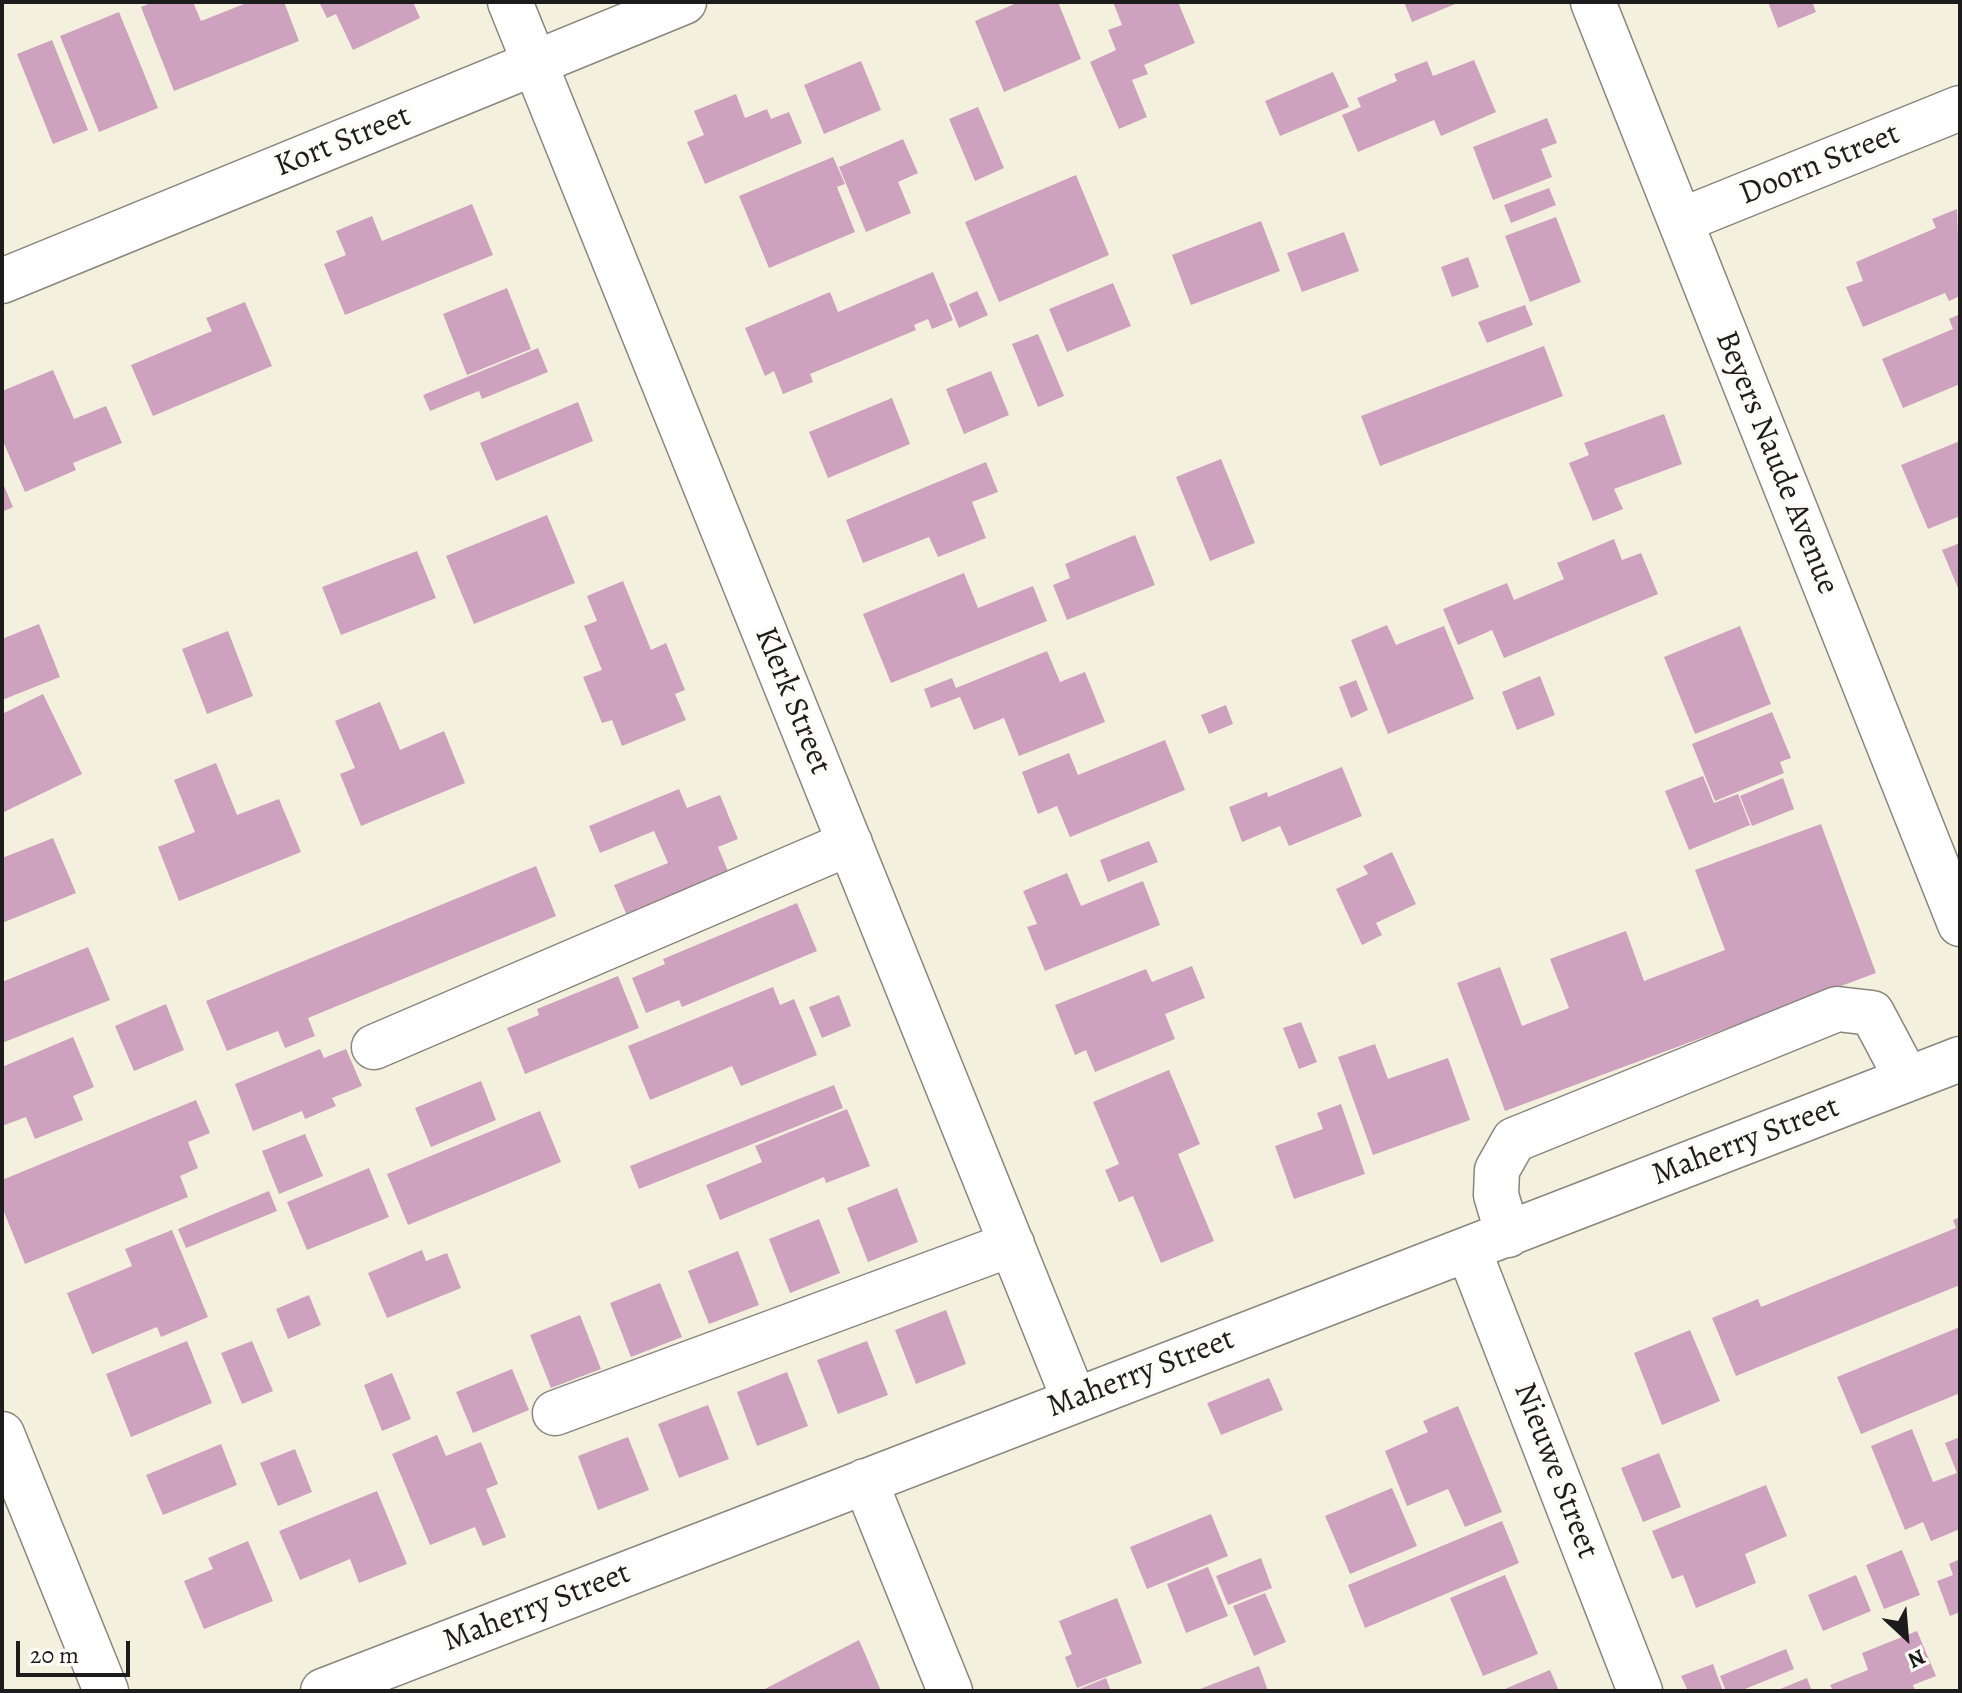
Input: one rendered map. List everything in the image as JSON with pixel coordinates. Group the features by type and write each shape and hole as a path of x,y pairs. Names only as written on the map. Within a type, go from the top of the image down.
{"street":[{"name":"Klerk Street","path":"510,2 1074,1399"},
{"name":"Kort Street","path":"2,281 684,2"},
{"name":"Beyers Naude Avenue","path":"1593,2 1960,924"},
{"name":"Doorn Street","path":"1680,221 1960,108"},
{"path":"374,1047 850,843"},
{"name":"Nieuwe Street","path":"1640,1691 1489,1243 1497,1170 1514,1140 1837,1009 1872,1013 1907,1079"},
{"name":"Maherry Street","path":"323,1691 1960,1059"},
{"path":"555,1413 1012,1244"},
{"path":"2,1434 106,1691"},
{"path":"865,1481 950,1691"}],"building":[{"path":"153,2 193,2 201,21 249,2 284,2 299,41 174,91 141,7"},
{"path":"319,2 413,2 420,18 353,50 336,14 327,18"},
{"path":"1019,2 1058,2 1081,59 1004,92 975,21"},
{"path":"1113,2 1178,2 1195,43 1144,65 1148,74 1132,80 1147,117 1119,129 1090,62 1116,50 1108,30 1122,25"},
{"path":"1404,2 1460,2 1412,22"},
{"path":"1768,2 1812,2 1816,12 1778,28"},
{"path":"119,12 158,108 99,132 60,36"},
{"path":"52,40 88,130 53,144 17,54"},
{"path":"1474,60 1496,112 1441,136 1434,120 1358,152 1342,115 1361,107 1357,98 1397,81 1394,74 1427,61 1433,76"},
{"path":"861,61 881,110 824,134 804,85"},
{"path":"1333,72 1349,107 1280,136 1265,101"},
{"path":"736,94 745,118 767,109 771,119 789,112 802,143 705,184 687,142 704,135 694,111"},
{"path":"978,107 1004,168 975,181 949,119"},
{"path":"1547,118 1557,143 1541,149 1552,177 1493,200 1473,147"},
{"path":"903,139 918,173 898,182 911,213 866,232 839,167"},
{"path":"833,157 845,184 837,187 855,232 769,268 739,196"},
{"path":"1076,175 1109,255 999,302 965,222"},
{"path":"1549,188 1556,205 1511,223 1504,205"},
{"path":"472,204 493,255 345,315 324,264 346,255 336,231 372,216 382,241"},
{"path":"1957,209 1960,296 1949,301 1945,293 1863,327 1846,287 1863,281 1856,262 1936,228 1932,219"},
{"path":"1556,217 1581,282 1530,302 1505,236"},
{"path":"1261,221 1280,271 1191,305 1172,255"},
{"path":"1344,232 1359,271 1302,292 1287,253"},
{"path":"1468,257 1479,287 1452,297 1441,267"},
{"path":"933,272 953,320 932,329 928,319 914,325 916,330 810,374 813,382 783,394 774,371 765,376 745,328 830,292 838,312"},
{"path":"1113,283 1131,326 1067,352 1049,309"},
{"path":"507,288 531,349 467,375 443,314"},
{"path":"977,291 988,315 959,328 949,304"},
{"path":"245,302 272,366 153,416 131,365 212,331 206,318"},
{"path":"1525,305 1533,325 1487,343 1478,322"},
{"path":"1960,314 1960,384 1903,408 1882,359 1953,329 1949,319"},
{"path":"1038,334 1064,396 1038,407 1012,344"},
{"path":"1544,346 1563,396 1380,466 1361,416"},
{"path":"538,348 548,372 482,399 479,391 430,411 423,395"},
{"path":"53,370 74,419 106,406 122,443 73,463 76,470 25,492 2,439 2,391"},
{"path":"991,371 1009,415 964,434 946,389"},
{"path":"892,398 910,444 828,478 809,432"},
{"path":"578,402 593,441 496,481 480,443"},
{"path":"1664,414 1682,464 1614,489 1623,509 1593,521 1569,463 1589,455 1584,443"},
{"path":"1960,441 1960,516 1928,529 1901,465"},
{"path":"1221,459 1255,543 1210,561 1176,477"},
{"path":"986,462 998,492 972,502 986,538 938,557 929,537 863,563 846,520"},
{"path":"2,481 13,507 2,512"},
{"path":"547,515 575,583 474,624 446,556"},
{"path":"1135,535 1155,585 1067,620 1053,585 1070,578 1065,564"},
{"path":"1614,539 1622,560 1641,553 1658,594 1504,658 1492,630 1458,645 1443,609 1507,583 1514,600 1564,579 1557,563"},
{"path":"1960,543 1960,593 1942,550"},
{"path":"417,551 436,598 341,635 322,587"},
{"path":"964,573 978,608 1033,586 1047,621 891,683 863,614"},
{"path":"623,581 651,650 666,643 685,690 675,694 686,720 622,746 612,720 602,723 583,677 602,670 584,626 597,621 587,596"},
{"path":"39,624 60,677 2,700 2,639"},
{"path":"1387,625 1396,645 1444,626 1474,699 1388,734 1351,640"},
{"path":"1740,626 1771,704 1695,734 1664,657"},
{"path":"228,631 253,696 207,714 182,649"},
{"path":"1047,651 1060,682 1085,672 1105,722 1019,756 1004,718 974,730 960,697 931,708 924,689 952,678 956,688"},
{"path":"1540,676 1555,715 1517,730 1502,692"},
{"path":"1356,680 1368,710 1351,718 1339,687"},
{"path":"43,694 82,774 2,813 2,714"},
{"path":"380,702 400,750 444,731 465,783 361,826 340,774 355,768 335,721"},
{"path":"1226,705 1233,724 1209,734 1201,715"},
{"path":"1772,712 1791,758 1780,762 1784,773 1715,801 1692,744"},
{"path":"1165,740 1185,790 1070,837 1057,806 1038,814 1022,772 1069,753 1078,775"},
{"path":"216,763 237,815 279,799 301,852 179,901 158,847 195,832 174,780"},
{"path":"1342,767 1362,816 1289,846 1280,826 1242,842 1229,807 1267,792 1268,797"},
{"path":"1703,776 1714,803 1738,794 1750,825 1689,850 1665,791"},
{"path":"1783,778 1794,809 1752,826 1740,796"},
{"path":"679,789 687,808 720,795 738,839 718,847 730,876 628,918 614,885 668,863 654,831 600,853 589,826"},
{"path":"1821,824 1876,973 1505,1111 1457,983 1500,967 1522,1026 1569,1008 1550,959 1626,931 1644,981 1725,950 1695,870"},
{"path":"53,838 76,893 2,923 2,858"},
{"path":"1149,841 1158,862 1108,882 1100,860"},
{"path":"1392,852 1416,904 1376,923 1382,935 1362,945 1336,889 1368,874 1363,866"},
{"path":"536,866 556,916 308,1018 315,1036 285,1048 278,1031 227,1051 206,1001"},
{"path":"1067,873 1081,906 1143,881 1160,925 1045,971 1027,927 1037,924 1023,891"},
{"path":"797,903 817,951 682,1007 679,1000 646,1013 632,978 665,964 663,959"},
{"path":"88,947 110,1000 2,1043 2,982"},
{"path":"1192,966 1205,998 1165,1014 1175,1039 1095,1072 1086,1050 1075,1055 1055,1005 1146,969 1152,982"},
{"path":"618,976 639,1028 525,1074 507,1028 539,1015 537,1009"},
{"path":"773,987 780,1005 794,999 817,1055 741,1086 732,1066 650,1100 628,1046"},
{"path":"839,995 851,1026 822,1038 809,1007"},
{"path":"166,1004 184,1050 134,1071 115,1026"},
{"path":"1301,1022 1317,1062 1299,1069 1283,1028"},
{"path":"73,1037 94,1087 73,1096 83,1120 35,1139 26,1117 2,1126 2,1067"},
{"path":"1375,1044 1388,1079 1448,1058 1470,1120 1373,1155 1338,1057"},
{"path":"320,1049 324,1058 346,1049 362,1086 332,1098 336,1106 305,1119 302,1111 253,1131 235,1084"},
{"path":"1169,1070 1200,1144 1178,1154 1214,1241 1161,1263 1133,1196 1119,1202 1105,1170 1119,1164 1093,1102"},
{"path":"481,1081 496,1120 431,1147 415,1108"},
{"path":"834,1085 843,1108 639,1189 630,1166"},
{"path":"196,1100 210,1133 188,1142 198,1168 180,1176 188,1197 25,1264 2,1207 2,1180"},
{"path":"1341,1104 1365,1174 1294,1199 1275,1146 1323,1129 1317,1113"},
{"path":"847,1109 870,1166 826,1183 824,1177 720,1220 706,1185 762,1162 755,1146"},
{"path":"540,1111 561,1162 408,1225 387,1174"},
{"path":"305,1134 323,1176 279,1194 262,1151"},
{"path":"369,1168 389,1217 307,1250 287,1202"},
{"path":"897,1188 918,1242 868,1262 847,1208"},
{"path":"269,1191 277,1211 186,1248 178,1229"},
{"path":"1960,1217 1960,1285 1736,1376 1712,1318 1758,1299 1761,1307 1956,1228 1953,1220"},
{"path":"819,1219 840,1273 790,1293 769,1239"},
{"path":"172,1230 208,1317 161,1337 157,1327 92,1354 67,1293 132,1266 125,1249"},
{"path":"422,1250 426,1261 447,1253 461,1288 387,1318 368,1273"},
{"path":"738,1251 759,1305 709,1324 688,1271"},
{"path":"660,1283 682,1337 631,1357 610,1303"},
{"path":"309,1295 321,1325 288,1339 276,1309"},
{"path":"946,1310 966,1364 916,1384 895,1330"},
{"path":"580,1315 601,1369 551,1388 530,1335"},
{"path":"1960,1327 1960,1393 1861,1434 1837,1377"},
{"path":"1690,1330 1720,1401 1662,1425 1634,1353"},
{"path":"187,1341 212,1403 131,1437 106,1374"},
{"path":"252,1341 273,1391 242,1404 221,1353"},
{"path":"867,1341 888,1395 838,1414 817,1360"},
{"path":"512,1369 529,1410 473,1433 456,1392"},
{"path":"787,1372 808,1426 757,1446 737,1392"},
{"path":"392,1373 411,1419 382,1431 364,1385"},
{"path":"1269,1378 1283,1410 1221,1435 1207,1403"},
{"path":"708,1405 729,1459 679,1478 658,1424"},
{"path":"1458,1406 1502,1512 1465,1527 1448,1489 1407,1506 1385,1451 1428,1432 1423,1421"},
{"path":"1912,1429 1933,1482 1957,1473 1945,1443 1960,1437 1960,1529 1931,1541 1923,1522 1905,1530 1871,1446"},
{"path":"437,1435 446,1456 481,1442 498,1484 486,1489 506,1537 483,1546 475,1527 430,1545 392,1454"},
{"path":"628,1437 649,1490 598,1510 578,1456"},
{"path":"221,1444 237,1485 163,1515 146,1475"},
{"path":"295,1449 312,1492 278,1506 260,1463"},
{"path":"1659,1453 1681,1507 1643,1522 1621,1468"},
{"path":"1766,1485 1787,1536 1745,1554 1756,1583 1696,1608 1683,1575 1672,1579 1652,1531"},
{"path":"1392,1488 1417,1546 1350,1574 1325,1516"},
{"path":"377,1491 407,1564 359,1583 350,1559 300,1580 279,1531"},
{"path":"1211,1514 1228,1556 1147,1589 1130,1547"},
{"path":"1502,1521 1519,1563 1365,1628 1348,1585"},
{"path":"248,1541 273,1601 204,1629 184,1581 213,1569 208,1558"},
{"path":"1902,1550 1920,1595 1884,1609 1866,1565"},
{"path":"1261,1558 1272,1588 1228,1605 1216,1576"},
{"path":"1960,1559 1960,1612 1950,1616 1937,1581 1953,1575 1949,1564"},
{"path":"1208,1567 1228,1616 1186,1633 1167,1584"},
{"path":"1505,1575 1538,1654 1483,1676 1450,1598"},
{"path":"1856,1575 1871,1611 1823,1631 1808,1595"},
{"path":"1265,1593 1286,1642 1254,1656 1233,1606"},
{"path":"1117,1598 1142,1663 1077,1688 1065,1657 1072,1654 1059,1621"},
{"path":"1917,1631 1936,1676 1913,1685 1915,1691 1833,1691 1830,1685 1868,1670 1862,1653"},
{"path":"859,1640 881,1691 761,1691"},
{"path":"1786,1649 1794,1669 1740,1691 1726,1691 1720,1676"},
{"path":"1713,1664 1723,1691 1688,1691 1681,1676"},
{"path":"1259,1666 1268,1691 1195,1691"},
{"path":"1550,1670 1559,1691 1500,1691"},
{"path":"1106,1678 1111,1691 1075,1691"},
{"path":"1807,1678 1812,1691 1775,1691"}]}
